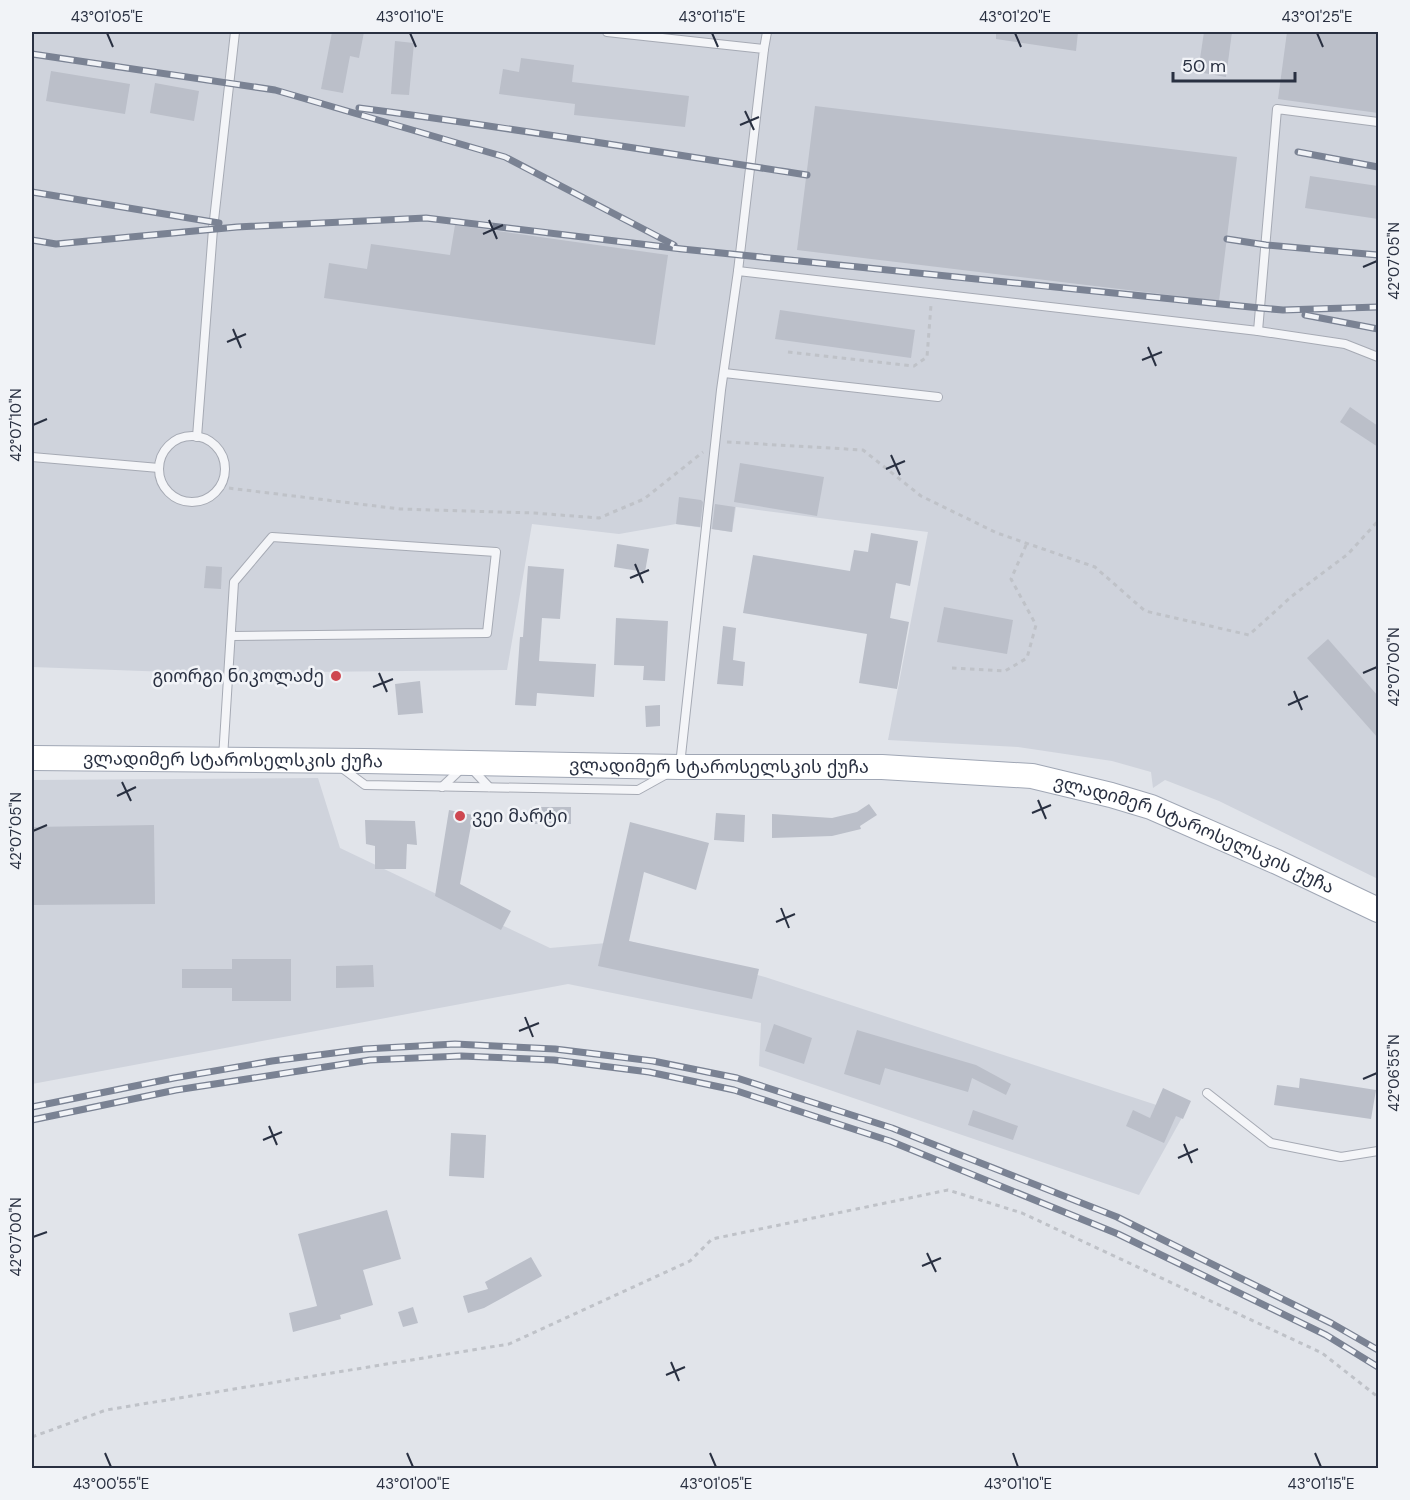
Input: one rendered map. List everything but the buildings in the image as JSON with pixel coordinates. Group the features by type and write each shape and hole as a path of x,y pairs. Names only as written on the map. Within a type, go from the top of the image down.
{"main road":[{"name":"ვლადიმერ სტაროსელსკის ქუჩა","path":"32,758 332,760 679,767 882,767 1032,776 1111,795 1162,811 1378,910"}],"lane":[{"path":"197,437 213,222 235,32"},
{"path":"607,32 764,49"},
{"path":"332,760 364,785 442,787 638,790 679,767 715,441 766,32"},
{"path":"1258,331 1276,109 1378,122"},
{"path":"738,271 1258,331 1345,344 1378,357"},
{"path":"724,373 938,397"},
{"path":"197,437 209,441 219,450 225,462 225,475 220,487 213,495 203,501 182,501 165,488 160,479 161,458 172,443 180,439 197,437"},
{"path":"32,457 159,468"},
{"path":"223,760 234,582 272,537 496,552 487,633 232,636"},
{"path":"442,787 467,763 489,787"},
{"path":"1207,1093 1271,1143 1341,1156 1378,1151"}],"path":[{"path":"788,352 914,366 927,357 932,294"},
{"path":"220,487 400,509 534,513 599,518 644,499 715,441 863,450 921,495 998,533 1095,567 1145,611 1249,635 1292,596 1348,554 1378,521"},
{"path":"952,668 1005,671 1027,658 1036,624 1011,579 1027,543"},
{"path":"32,1437 106,1410 509,1344 690,1261 712,1239 948,1190 1022,1212 1322,1353 1378,1397"}],"shaded area":[{"path":"32,32 1378,32 1378,879 1219,801 1165,780 1153,788 1151,772 1112,761 1018,747 888,740 928,532 736,507 732,532 676,524 619,534 532,524 507,670 198,673 32,667"},
{"path":"318,778 340,848 550,948 629,941 765,977 1184,1114 1139,1195 759,1066 761,1023 568,984 32,1084 32,780"}],"railway":[{"path":"32,54 275,90 505,157 674,245"},
{"path":"359,108 527,131 807,175"},
{"path":"1298,152 1378,167"},
{"path":"32,192 219,223"},
{"path":"32,240 56,244 237,227 426,218 682,249 1260,308 1283,310 1378,307"},
{"path":"1227,239 1266,245 1378,255"},
{"path":"1305,315 1378,329"},
{"path":"32,1107 174,1078 272,1061 365,1049 455,1044 555,1049 653,1061 737,1078 892,1128 1117,1217 1331,1323 1378,1350"},
{"path":"32,1120 176,1090 370,1060 461,1056 554,1060 649,1072 734,1090 890,1141 1118,1234 1326,1335 1378,1367"}],"place":[{"name":"გიორგი ნიკოლაძე","path":"336,676"},
{"name":"ვეი მარტი","path":"460,816"}]}
